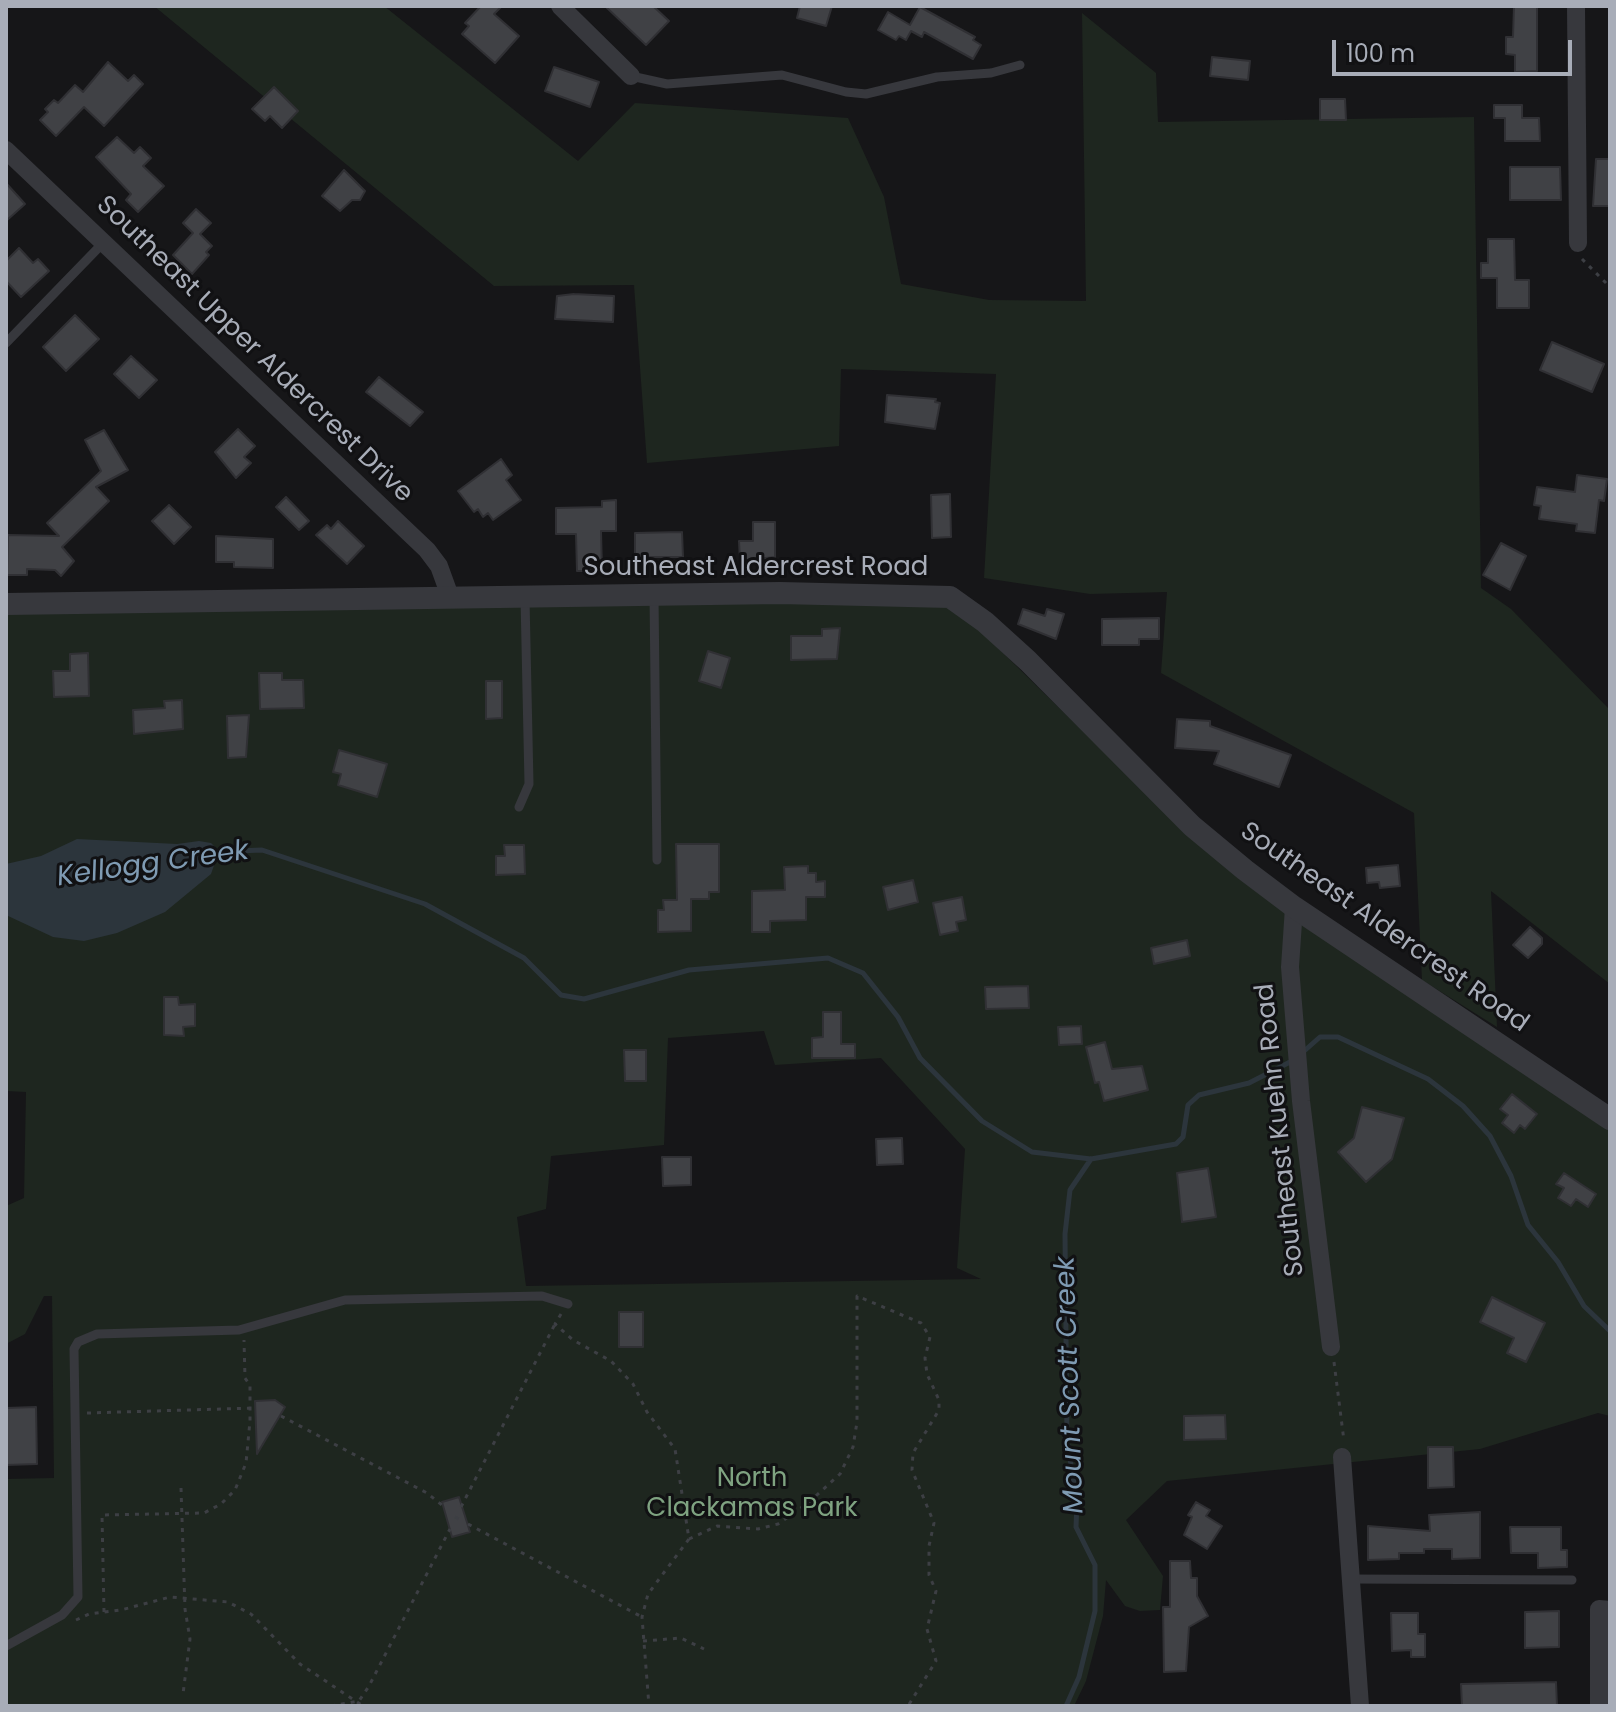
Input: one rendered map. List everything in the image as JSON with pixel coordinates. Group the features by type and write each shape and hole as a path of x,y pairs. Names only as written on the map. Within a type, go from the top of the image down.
{"street":[{"path":"560,6 631,76"},
{"path":"1576,6 1578,243"},
{"name":"Southeast Upper Aldercrest Drive","path":"6,150 427,550 446,580 451,599"},
{"name":"Southeast Aldercrest Road","path":"6,604 875,593 950,597 985,622 1028,661 1192,826 1294,907 1610,1119"},
{"name":"Southeast Kuehn Road","path":"1294,907 1289,946 1301,1101 1331,1347"},
{"path":"1342,1457 1360,1706"},
{"path":"1599,1706 1604,1610"}],"lane":[{"path":"631,76 667,84 782,75 866,94 937,77 991,73 1020,65"},
{"path":"6,343 104,242"},
{"path":"654,595 657,860"},
{"path":"519,807 529,784 525,598"},
{"path":"6,1646 62,1615 74,1605 79,1590 74,1349 78,1342 97,1334 239,1330 345,1300 542,1296 568,1304"},
{"path":"1350,1579 1572,1580"}],"path":[{"path":"1578,243 1587,268 1610,287"},
{"path":"649,1706 642,1617 648,1594 689,1539 717,1526 758,1529 778,1524 808,1503 840,1474 853,1447 857,1422 857,1296 921,1323 930,1337 925,1358 927,1374 939,1400 939,1410 913,1453 912,1470 934,1523 929,1546 929,1575 936,1591 927,1629 936,1661 908,1706"},
{"path":"461,1507 568,1304"},
{"path":"555,1324 573,1340 611,1361 633,1384 647,1412 675,1449 689,1539"},
{"path":"104,1612 102,1515 182,1516 211,1510 235,1490 246,1463 252,1408 250,1385 245,1378 244,1340 239,1330"},
{"path":"1331,1347 1345,1431 1342,1457"},
{"path":"75,1413 252,1408"},
{"path":"281,1416 427,1493 443,1506"},
{"path":"181,1488 184,1597 190,1639 183,1694"},
{"path":"468,1524 642,1617"},
{"path":"359,1701 450,1529"},
{"path":"62,1615 77,1620 156,1599 184,1597 241,1606 300,1664 363,1706"},
{"path":"643,1641 681,1638 704,1649"},
{"path":"331,1706 359,1701"}],"green space":[{"path":"154,6 384,6 578,161 635,103 848,118 884,197 901,284 989,300 1086,301 1082,13 1156,73 1158,122 1474,117 1481,588 1511,609 1610,710 1610,984 1491,891 1497,1027 1422,980 1414,813 1161,673 1167,592 1090,594 984,578 996,374 841,369 839,446 647,463 634,285 494,286"},
{"name":"North Clackamas Park","path":"931,600 957,608 1189,835 1610,1128 1610,1416 1598,1413 1480,1449 1167,1481 1126,1520 1163,1576 1160,1610 1140,1611 1125,1606 1106,1580 1103,1616 1086,1681 1074,1706 6,1706 6,1479 54,1478 52,1296 44,1296 25,1334 6,1344 6,1206 24,1198 26,1092 6,1091 6,610","holes":["764,1031 775,1065 881,1058 965,1149 957,1268 981,1279 526,1286 517,1217 546,1209 551,1156 664,1145 668,1038"]}],"water":[{"path":"77,839 177,844 199,841 211,843 219,851 211,874 165,912 117,933 84,941 53,937 6,915 6,864 41,856"}],"building":[{"path":"481,6 502,6 494,14 519,36 495,63 462,34 469,26 465,23"},
{"path":"605,6 653,6 669,21 646,45"},
{"path":"800,6 832,6 826,26 797,18"},
{"path":"1514,6 1537,6 1537,71 1515,72 1515,55 1506,54 1506,37 1513,37"},
{"path":"920,7 975,37 973,40 981,45 973,59 924,32 922,37 911,31 906,40 899,36 896,40 878,30 888,12 910,25"},
{"path":"1212,57 1250,61 1248,80 1210,76"},
{"path":"108,62 128,81 134,75 143,84 104,126 84,107 56,136 40,120 48,112 45,109 54,100 58,103 75,85 83,92"},
{"path":"554,67 599,82 590,107 545,91"},
{"path":"274,87 298,111 282,128 270,116 265,121 252,109"},
{"path":"1320,99 1345,99 1346,120 1320,120"},
{"path":"1494,105 1522,105 1522,118 1539,118 1540,141 1505,141 1505,118 1494,118"},
{"path":"117,137 134,153 140,147 151,158 143,166 164,186 138,212 126,200 131,194 96,157"},
{"path":"1596,159 1610,159 1610,206 1593,206"},
{"path":"1510,167 1560,167 1561,200 1510,200"},
{"path":"344,170 365,191 360,200 352,200 340,211 322,196"},
{"path":"6,183 25,204 6,221"},
{"path":"196,209 211,223 200,234 212,246 206,252 209,255 192,274 173,255 193,233 183,223"},
{"path":"1488,239 1514,239 1515,280 1529,280 1529,308 1497,308 1497,278 1481,278 1481,263 1488,263"},
{"path":"19,248 33,263 38,259 49,271 21,297 6,281 6,261"},
{"path":"557,296 614,296 613,322 555,319"},
{"path":"75,315 99,339 66,371 43,347"},
{"path":"1552,342 1604,364 1592,392 1540,370"},
{"path":"131,356 157,380 139,398 114,374"},
{"path":"379,377 423,412 410,426 366,392"},
{"path":"887,395 936,399 935,402 940,403 935,429 885,422"},
{"path":"238,429 255,446 244,457 251,463 236,478 215,452"},
{"path":"104,430 128,470 96,487 109,501 62,547 74,561 61,576 55,570 27,569 27,575 7,575 8,535 59,536 47,523 101,471 85,440"},
{"path":"501,459 512,475 506,480 521,500 493,520 488,513 483,517 478,509 474,512 458,491"},
{"path":"1577,475 1607,479 1604,501 1599,500 1595,533 1576,531 1577,524 1539,519 1541,506 1534,505 1537,487 1575,492"},
{"path":"950,494 951,537 932,538 931,495"},
{"path":"286,497 309,521 299,530 276,507"},
{"path":"616,500 616,531 601,531 602,571 577,571 576,534 556,534 556,508 602,507 602,501"},
{"path":"169,505 191,527 174,544 152,521"},
{"path":"338,521 364,546 347,564 316,535 327,525 331,529"},
{"path":"753,522 775,522 775,557 740,561 739,541 753,541"},
{"path":"682,532 683,557 635,557 635,533"},
{"path":"216,536 273,539 273,568 234,567 234,562 216,562"},
{"path":"1501,543 1526,556 1510,590 1483,575"},
{"path":"1023,609 1045,616 1047,609 1064,614 1056,639 1018,624"},
{"path":"1159,618 1159,639 1139,639 1139,645 1102,645 1102,619"},
{"path":"840,628 837,659 791,660 791,636 822,636 822,629"},
{"path":"708,651 730,658 721,688 699,681"},
{"path":"88,653 89,696 54,697 53,671 70,671 70,654"},
{"path":"259,673 282,673 282,680 303,680 304,708 260,709"},
{"path":"486,681 502,681 502,718 486,719"},
{"path":"182,700 183,729 134,734 133,710 165,708 164,701"},
{"path":"249,715 246,757 228,758 227,716"},
{"path":"1177,719 1210,721 1210,726 1291,755 1279,787 1214,764 1219,751 1175,748"},
{"path":"339,750 387,764 377,797 338,785 341,774 333,772"},
{"path":"676,844 719,844 719,892 709,892 709,899 691,899 691,931 658,932 658,910 664,910 663,900 677,900"},
{"path":"504,845 524,845 525,874 496,875 496,856 505,856"},
{"path":"1398,865 1400,886 1380,888 1379,882 1367,883 1366,868"},
{"path":"808,866 808,873 816,873 816,882 825,881 825,897 806,897 806,920 770,921 770,932 752,932 752,891 785,890 784,867"},
{"path":"913,880 918,902 888,910 883,887"},
{"path":"962,897 966,920 956,922 958,931 940,935 933,903"},
{"path":"1530,927 1542,938 1542,944 1528,958 1513,945"},
{"path":"1187,940 1190,956 1154,964 1151,948"},
{"path":"1028,986 1029,1008 986,1009 985,987"},
{"path":"164,997 178,997 179,1005 195,1004 195,1026 183,1027 184,1036 164,1035"},
{"path":"823,1012 841,1012 841,1044 855,1044 855,1058 812,1058 812,1038 823,1037"},
{"path":"1081,1026 1082,1044 1059,1045 1058,1027"},
{"path":"1105,1042 1112,1069 1142,1066 1148,1090 1104,1101 1099,1082 1095,1083 1086,1047"},
{"path":"624,1050 646,1050 646,1081 625,1081"},
{"path":"1512,1094 1537,1114 1525,1129 1520,1125 1514,1133 1502,1123 1508,1115 1500,1109"},
{"path":"1362,1107 1404,1118 1392,1159 1366,1182 1338,1152 1354,1138"},
{"path":"902,1138 903,1164 877,1165 876,1139"},
{"path":"662,1157 691,1157 691,1185 663,1186"},
{"path":"1208,1168 1216,1217 1182,1222 1177,1173"},
{"path":"1564,1173 1596,1194 1588,1207 1576,1199 1571,1206 1558,1198 1564,1188 1556,1184"},
{"path":"1492,1297 1545,1323 1526,1362 1507,1353 1514,1338 1480,1322"},
{"path":"619,1312 643,1312 643,1347 619,1347"},
{"path":"275,1400 285,1407 257,1454 255,1401"},
{"path":"36,1407 37,1464 6,1465 6,1408"},
{"path":"1225,1415 1226,1439 1184,1440 1184,1416"},
{"path":"1428,1447 1453,1447 1454,1487 1428,1488"},
{"path":"459,1497 470,1532 452,1537 442,1502"},
{"path":"1196,1502 1210,1510 1206,1516 1222,1526 1207,1549 1184,1535 1192,1517 1188,1515"},
{"path":"1480,1512 1480,1558 1452,1559 1452,1549 1424,1549 1424,1553 1399,1553 1399,1559 1368,1560 1368,1526 1430,1531 1429,1515"},
{"path":"1510,1527 1561,1527 1561,1550 1567,1550 1567,1567 1538,1568 1538,1553 1511,1553"},
{"path":"1170,1561 1190,1561 1191,1578 1197,1578 1197,1596 1208,1616 1189,1627 1186,1671 1164,1672 1163,1607 1170,1607"},
{"path":"1559,1611 1559,1647 1525,1648 1525,1612"},
{"path":"1391,1613 1418,1613 1418,1634 1425,1634 1425,1657 1411,1657 1411,1650 1392,1651"},
{"path":"1556,1682 1557,1706 1462,1706 1461,1684"}],"waterway":[{"name":"Kellogg Creek","path":"212,852 262,850 425,904 524,958 561,995 584,999 689,970 828,958 863,973 898,1017 920,1058 982,1121 1032,1152 1091,1159 1176,1144 1183,1137 1188,1105 1199,1095 1249,1083 1292,1061"},
{"name":"Kellogg Creek","path":"1303,1052 1320,1037 1338,1037 1428,1079 1463,1106 1490,1136 1511,1176 1528,1225 1558,1262 1584,1306 1610,1331"},
{"name":"Mount Scott Creek","path":"1066,1706 1079,1677 1095,1611 1095,1565 1076,1527 1077,1502 1067,1440 1065,1234 1070,1190 1091,1159"}]}
